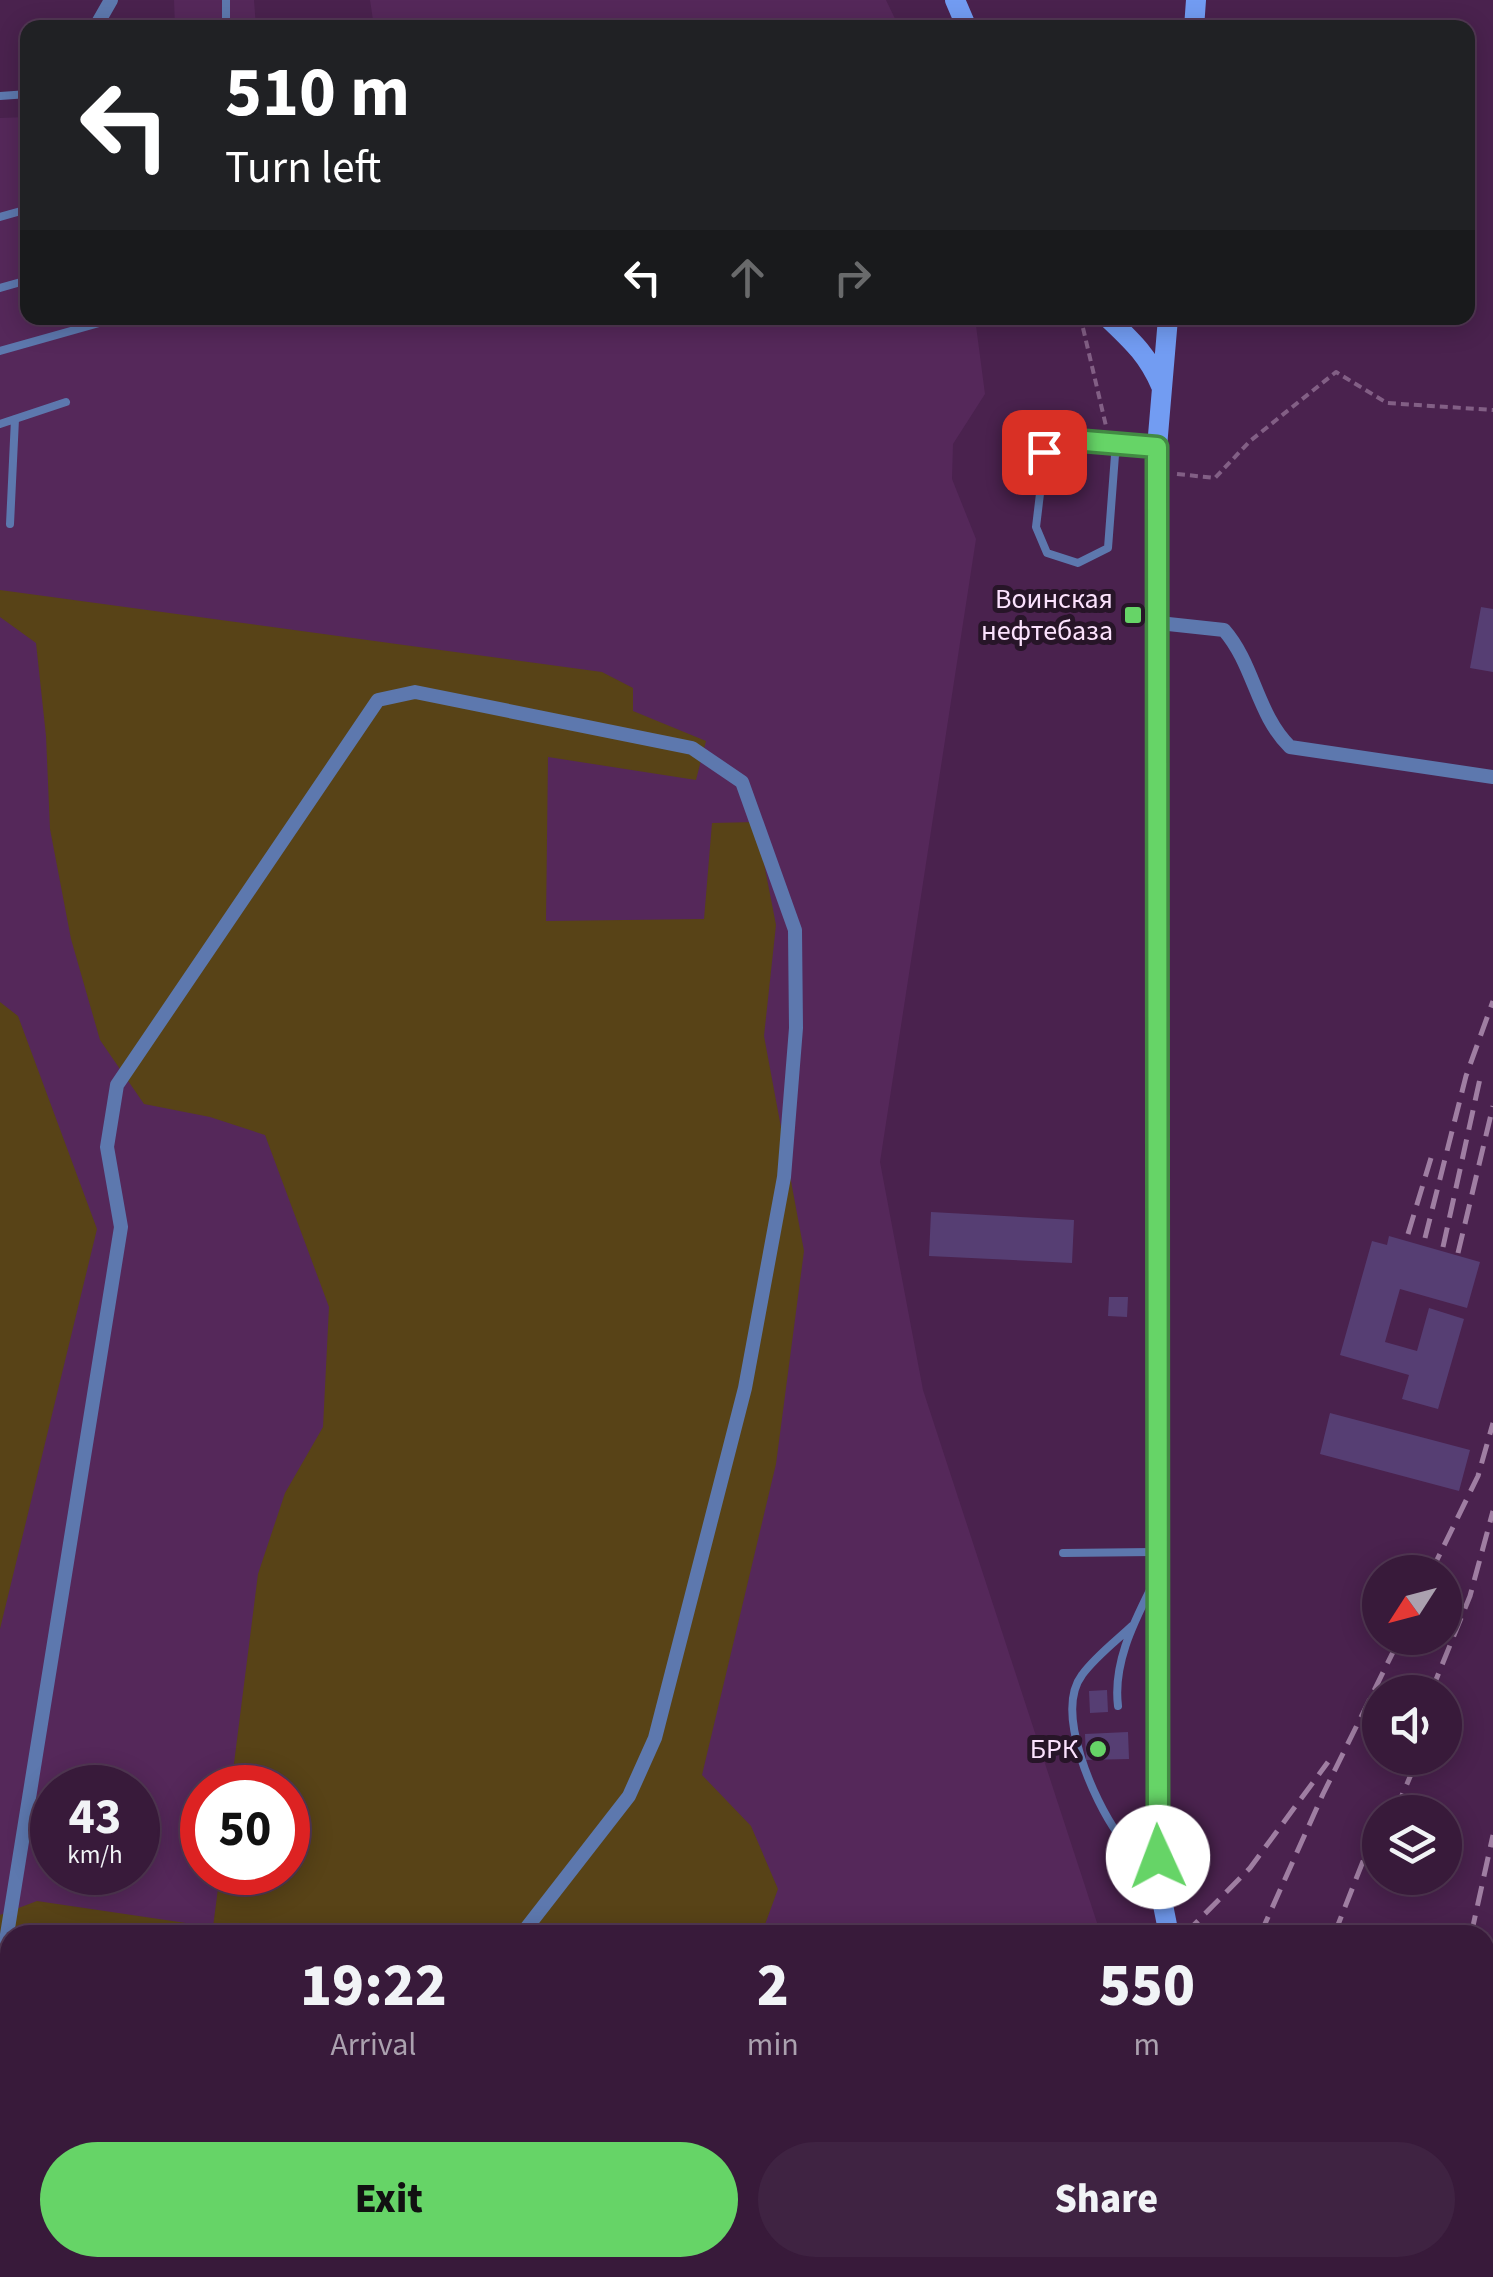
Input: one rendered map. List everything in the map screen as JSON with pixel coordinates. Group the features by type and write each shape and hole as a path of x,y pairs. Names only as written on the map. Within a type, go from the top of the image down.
{"main road":[{"path":"1116,325 1151,362 1162,388"},
{"path":"1133,339 1167,325 1157,447 1157,1577 1160,1885 1167,1925"}],"street":[{"path":"1158,623 1224,630 1238,646 1274,727 1290,748 1493,777"},
{"path":"9,1925 121,1227 107,1147 117,1085 378,700 415,692 692,748 742,782 795,930 796,1028 784,1176 745,1388 655,1738 629,1796 529,1925"}],"lane":[{"path":"0,352 93,325"},
{"path":"0,424 66,402"},
{"path":"10,524 15,418"},
{"path":"1128,442 1115,455 1108,548 1078,563 1047,553 1036,527 1044,452 1073,440 1128,442 1157,447"},
{"path":"1064,1553 1157,1552"},
{"path":"1118,1706 1118,1671 1132,1626 1157,1577"},
{"path":"1132,1626 1081,1676 1073,1693 1078,1756 1116,1832 1160,1885"}],"path":[{"path":"1083,328 1109,441"},
{"path":"1159,472 1215,478 1250,442 1336,372 1386,403 1493,410"}],"shaded area":[{"path":"174,0 254,0 255,20 175,20"},
{"path":"370,0 886,0 896,20 373,20"},
{"path":"20,117 20,325 976,325 985,394 953,444 952,479 976,539 880,1162 923,1390 1098,1925 0,1925 0,118"},
{"path":"0,590 602,672 633,688 633,711 706,741 696,780 548,757 546,921 704,919 712,823 756,822 776,925 764,1036 804,1251 776,1464 702,1775 751,1826 778,1889 765,1925 213,1925 217,1895 310,1895 310,1765 234,1765 258,1574 285,1493 323,1427 329,1307 265,1135 210,1117 144,1104 100,1040 71,939 50,829 36,643 0,617"},
{"path":"0,1002 18,1016 97,1229 0,1629"},
{"path":"37,1901 199,1925 0,1925 0,1915"}],"building":[{"path":"1481,607 1493,609 1493,672 1470,668"},
{"path":"931,1212 1074,1220 1072,1263 929,1256"},
{"path":"1389,1236 1480,1262 1467,1308 1400,1289 1385,1342 1417,1351 1429,1308 1464,1319 1438,1409 1402,1399 1409,1375 1340,1355 1372,1241 1387,1245"},
{"path":"1109,1297 1128,1297 1127,1317 1108,1316"},
{"path":"1330,1413 1470,1450 1459,1491 1320,1454"},
{"path":"1107,1690 1108,1712 1090,1713 1089,1691"},
{"path":"1128,1732 1129,1759 1086,1760 1085,1734"}],"railway":[{"path":"1425,1238 1466,1076 1493,1001"},
{"path":"1443,1247 1481,1074"},
{"path":"1458,1253 1493,1106"},
{"path":"1408,1234 1431,1158"},
{"path":"1439,1555 1478,1476 1493,1423"},
{"path":"1438,1675 1470,1596 1493,1511"},
{"path":"1264,1925 1392,1655"},
{"path":"1194,1925 1250,1868 1328,1762"},
{"path":"1402,1795 1411,1775"},
{"path":"1473,1925 1493,1835"},
{"path":"1338,1925 1362,1864"}],"place":[{"name":"Воинская нефтебаза","path":"1133,615"},
{"name":"БРК","path":"1098,1749"}],"route":[{"path":"1044,452 1073,440 1157,447 1158,1857"}]}
